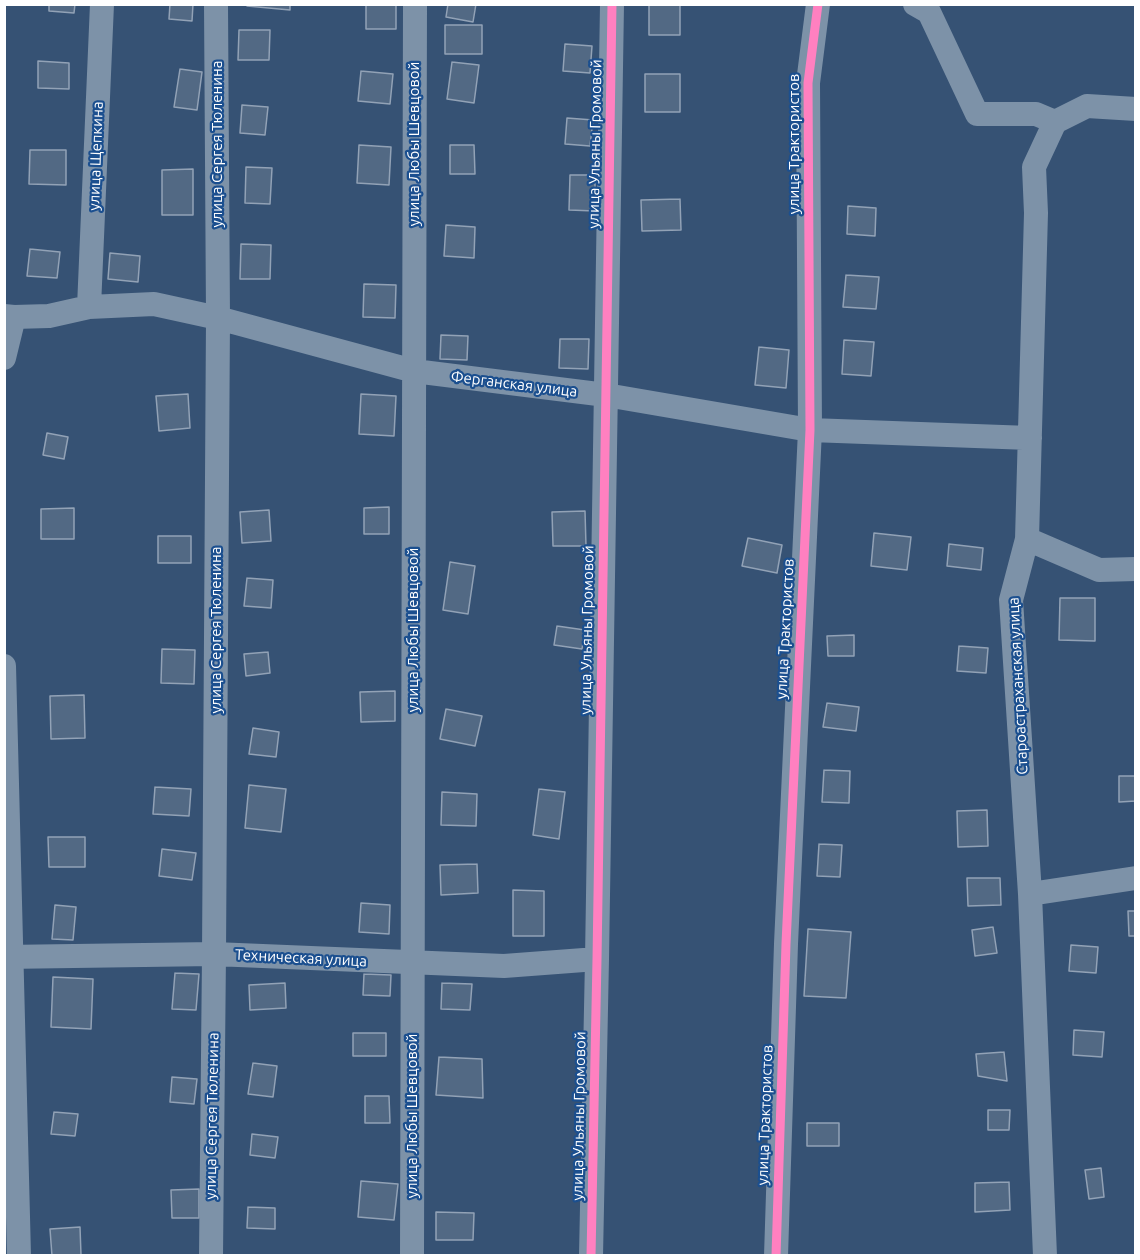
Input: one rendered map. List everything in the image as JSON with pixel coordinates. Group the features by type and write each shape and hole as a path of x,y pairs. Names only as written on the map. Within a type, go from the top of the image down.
{"street":[{"name":"улица Щепкина","path":"90,307 102,4"},
{"name":"улица Сергея Тюленина","path":"211,1256 218,318 216,4"},
{"name":"улица Любы Шевцовой","path":"412,1256 414,4"},
{"name":"улица Ульяны Громовой","path":"591,1256 612,4"},
{"name":"улица Трактористов","path":"776,1256 786,944 810,430 808,83 818,4"},
{"path":"915,4 929,12 977,114 1036,114 1055,122 1087,106 1136,109"},
{"name":"Староастраханская улица","path":"1045,1256 1030,894 1011,600 1027,539 1036,213 1034,167 1055,122"},
{"name":"Ферганская улица","path":"9,317 49,316 90,307 154,304 218,318 414,371 606,396 810,430 1030,438"},
{"path":"4,358 9,317"},
{"path":"1027,539 1099,570 1136,569"},
{"path":"4,666 8,956 19,1256"},
{"path":"1030,894 1136,878"},
{"name":"Техническая улица","path":"8,956 214,954 504,966 597,959"}],"building":[{"path":"49,4 75,4 74,13 49,11"},
{"path":"170,4 193,4 192,21 169,19"},
{"path":"247,4 290,4 290,10 247,6"},
{"path":"366,4 396,4 396,29 366,29"},
{"path":"448,4 476,4 473,22 446,17"},
{"path":"649,4 680,4 680,35 649,35"},
{"path":"445,25 482,25 482,54 445,54"},
{"path":"239,30 270,30 269,60 238,60"},
{"path":"565,44 592,46 590,73 563,71"},
{"path":"38,61 69,63 69,89 38,88"},
{"path":"452,62 479,65 474,103 447,99"},
{"path":"180,69 202,72 197,110 174,107"},
{"path":"361,71 393,74 390,104 358,101"},
{"path":"645,74 680,74 680,112 645,112"},
{"path":"242,105 268,107 265,135 240,133"},
{"path":"567,118 593,120 590,146 565,144"},
{"path":"359,145 391,147 389,185 357,183"},
{"path":"450,145 474,145 475,174 450,174"},
{"path":"30,150 66,150 66,185 29,184"},
{"path":"246,167 272,168 270,204 245,203"},
{"path":"193,169 193,215 162,215 162,170"},
{"path":"570,175 595,175 595,211 569,210"},
{"path":"680,199 681,230 642,231 641,200"},
{"path":"848,206 876,208 875,236 847,234"},
{"path":"446,225 475,227 474,258 444,256"},
{"path":"241,244 271,245 270,279 240,279"},
{"path":"30,249 60,252 57,278 27,276"},
{"path":"110,253 140,256 138,282 108,279"},
{"path":"846,275 879,277 876,309 843,307"},
{"path":"364,284 396,285 395,318 363,317"},
{"path":"441,335 468,336 467,360 440,359"},
{"path":"560,339 589,339 588,369 559,368"},
{"path":"844,340 874,342 871,376 842,374"},
{"path":"759,347 789,350 786,388 755,385"},
{"path":"188,394 190,428 159,431 156,396"},
{"path":"361,394 396,396 394,436 359,434"},
{"path":"47,433 68,437 64,459 43,455"},
{"path":"389,507 389,534 364,534 364,508"},
{"path":"74,508 74,539 41,539 41,509"},
{"path":"269,510 271,541 242,543 240,512"},
{"path":"585,511 586,546 553,546 552,512"},
{"path":"874,533 911,537 907,570 871,566"},
{"path":"158,536 191,536 191,563 158,563"},
{"path":"748,538 782,545 777,573 742,566"},
{"path":"949,544 983,548 981,570 947,566"},
{"path":"450,562 475,566 468,614 443,610"},
{"path":"247,578 273,580 271,608 244,606"},
{"path":"1060,598 1095,598 1095,641 1059,640"},
{"path":"557,626 585,630 582,649 554,645"},
{"path":"854,635 854,656 828,656 827,636"},
{"path":"959,646 988,648 986,673 957,671"},
{"path":"162,649 195,650 194,684 161,683"},
{"path":"268,652 270,673 246,676 244,654"},
{"path":"395,691 395,721 361,722 360,692"},
{"path":"84,695 85,738 51,739 50,696"},
{"path":"827,703 859,707 856,731 823,727"},
{"path":"446,709 482,716 475,746 440,739"},
{"path":"253,728 279,732 276,757 249,754"},
{"path":"824,770 850,771 849,803 822,802"},
{"path":"1119,776 1136,776 1136,801 1119,802"},
{"path":"249,785 286,789 281,832 245,828"},
{"path":"155,787 191,789 189,816 153,814"},
{"path":"539,789 565,792 559,839 533,835"},
{"path":"442,792 477,794 476,826 441,825"},
{"path":"987,810 988,846 958,847 957,811"},
{"path":"48,837 85,837 85,867 49,867"},
{"path":"819,844 842,845 840,877 817,876"},
{"path":"162,849 196,853 192,880 159,876"},
{"path":"477,864 478,893 441,895 440,865"},
{"path":"967,878 1000,878 1001,905 968,906"},
{"path":"513,890 544,891 544,936 513,936"},
{"path":"361,903 390,905 389,934 359,932"},
{"path":"55,905 76,907 73,940 52,939"},
{"path":"1128,911 1136,911 1136,936 1129,936"},
{"path":"993,927 997,953 975,956 972,930"},
{"path":"808,929 851,932 846,998 804,996"},
{"path":"1071,945 1098,947 1096,973 1069,971"},
{"path":"175,973 199,974 196,1010 172,1009"},
{"path":"364,974 391,975 390,996 363,995"},
{"path":"53,977 93,979 91,1029 51,1027"},
{"path":"285,983 286,1008 250,1010 249,985"},
{"path":"442,983 472,984 470,1010 441,1009"},
{"path":"1074,1030 1104,1032 1102,1057 1073,1055"},
{"path":"353,1033 386,1033 386,1056 353,1056"},
{"path":"1004,1052 1007,1081 978,1076 976,1054"},
{"path":"439,1057 482,1059 483,1098 436,1095"},
{"path":"253,1063 277,1066 273,1097 248,1094"},
{"path":"172,1077 197,1079 194,1104 170,1102"},
{"path":"365,1096 389,1096 390,1123 365,1123"},
{"path":"988,1110 1010,1110 1009,1130 988,1130"},
{"path":"54,1112 78,1114 75,1136 51,1134"},
{"path":"807,1123 839,1123 839,1146 807,1146"},
{"path":"252,1134 278,1137 275,1158 250,1155"},
{"path":"1101,1168 1104,1197 1089,1199 1085,1170"},
{"path":"361,1181 398,1184 394,1220 358,1217"},
{"path":"1009,1182 1010,1210 975,1212 975,1183"},
{"path":"199,1189 199,1218 172,1218 171,1190"},
{"path":"248,1207 275,1208 275,1229 247,1228"},
{"path":"436,1212 474,1213 473,1240 436,1240"},
{"path":"80,1227 81,1255 52,1256 50,1229"}],"cycle path":[{"path":"591,1256 612,4"},
{"path":"776,1256 786,944 810,430 808,83 818,4"}]}
